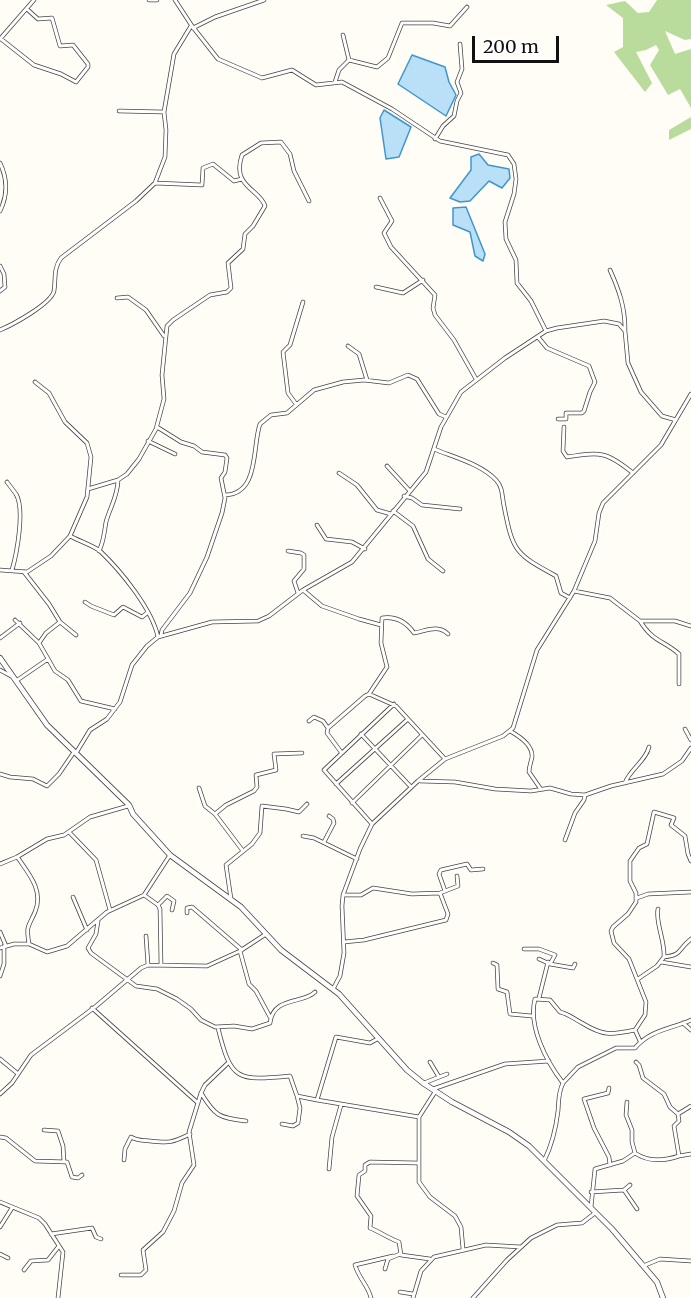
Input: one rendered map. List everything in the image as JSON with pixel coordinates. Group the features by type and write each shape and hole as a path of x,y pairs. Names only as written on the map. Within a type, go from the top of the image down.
{"street":[{"path":"28,10 38,19 52,18 60,46 73,45 88,64 76,82 34,65 0,39 28,10 34,0"},
{"path":"149,0 157,0"},
{"path":"175,0 192,27 220,60 258,77 267,78 292,70 315,85 342,82 378,101 435,139 445,143 504,153 511,159 515,170 516,186 505,222 506,239 516,261 517,283 531,301 546,331"},
{"path":"0,330 14,324 51,298 56,266 61,258 138,200 156,183 165,157 164,112 175,51 192,27 264,0"},
{"path":"350,60 373,67 379,66 390,56 402,23 433,23 450,26 467,7"},
{"path":"343,35 350,60"},
{"path":"435,139 443,126 454,116 461,93 457,82 462,69 460,44"},
{"path":"335,82 339,70 350,60"},
{"path":"119,111 164,112"},
{"path":"88,489 118,480 127,474 138,461 157,427 164,396 162,375 167,326 210,295 227,292 231,288 228,263 243,249 246,234 265,206 242,179 240,164 243,155 261,143 278,140 290,154 294,171 309,201"},
{"path":"0,163 7,185 6,196 0,211"},
{"path":"156,183 202,185 203,168 213,164 232,180 242,179"},
{"path":"380,198 392,221 384,233 389,245 435,295 433,308 435,315 454,340 476,380"},
{"path":"0,266 4,274 5,286 0,291"},
{"path":"610,270 620,292 624,309 628,363 641,392 662,416 676,420"},
{"path":"376,287 403,293 423,280"},
{"path":"117,298 128,297 146,310 165,338"},
{"path":"296,404 288,393 283,352 290,345 303,303"},
{"path":"0,774 33,779 47,786 59,774 90,729 107,719 115,709 122,699 132,665 147,645 160,636 212,622 258,621 269,616 298,593 348,565 365,549 404,496 426,472 446,417 461,392 476,380 546,331 604,321 614,322 622,326 625,331"},
{"path":"538,337 547,348 589,366 595,382 584,411 566,413 566,419 558,419"},
{"path":"348,346 359,354 367,380"},
{"path":"225,495 237,492 250,478 260,424 271,416 285,414 314,390 343,382 367,380 389,382 404,376 415,376 439,414 446,417"},
{"path":"0,570 24,572 48,559 70,536 86,501 91,457 87,443 65,422 49,393 35,382"},
{"path":"333,989 342,968 344,895 372,824 445,759 510,731 515,723 537,650 574,591 595,541 599,513 603,503 661,446 691,394"},
{"path":"157,427 202,452 227,456 225,472 220,478 225,495 222,513 207,557 190,593 160,636"},
{"path":"564,427 563,451 567,457 590,453 607,455 633,473"},
{"path":"148,441 175,454"},
{"path":"434,449 477,468 496,480 501,490 516,549 529,562 556,576 561,593 570,598"},
{"path":"387,466 409,490"},
{"path":"339,473 357,485 376,510 392,513 413,526 428,560 443,572"},
{"path":"99,551 104,539 107,519 118,493 118,480"},
{"path":"7,482 16,494 20,522 12,570"},
{"path":"404,496 422,505 460,508"},
{"path":"317,525 326,539 354,543 365,549"},
{"path":"70,536 99,551 125,580 148,613 160,636"},
{"path":"288,551 304,555 304,569 294,581 298,593"},
{"path":"24,572 50,604 60,622 75,635"},
{"path":"303,590 322,606 381,625"},
{"path":"574,591 610,598 640,621 646,631 657,641 679,654 679,684"},
{"path":"85,602 114,615 123,607 142,617 148,613"},
{"path":"341,752 327,733 328,728 369,694 387,667 382,646 382,618 386,617 407,624 414,633 428,629 441,629 448,634"},
{"path":"15,620 39,643 57,674 70,682 81,701 115,709"},
{"path":"640,621 675,621 691,626"},
{"path":"39,643 60,622"},
{"path":"0,638 20,623"},
{"path":"0,658 48,725 129,805 133,814 170,855 231,899 297,963 333,989 407,1070 433,1091 509,1132 544,1161 657,1282 663,1298"},
{"path":"15,679 48,659"},
{"path":"0,670 15,679"},
{"path":"369,694 393,704 445,759"},
{"path":"372,824 324,770 393,704"},
{"path":"309,721 312,717 318,718 328,728"},
{"path":"336,784 408,719"},
{"path":"685,729 691,740"},
{"path":"510,731 522,737 530,748 532,757 528,769 540,788"},
{"path":"361,734 411,788"},
{"path":"352,803 422,735"},
{"path":"625,783 631,772 647,754 649,747"},
{"path":"418,781 453,782 495,789 531,791 540,788 553,789 574,795 585,795 667,772 682,761 691,748"},
{"path":"214,814 226,805 254,791 257,787 256,775 276,771 274,754 302,753"},
{"path":"199,788 205,806 243,850"},
{"path":"565,840 575,813 585,795"},
{"path":"231,899 226,865 256,840 260,833 262,806 299,813 307,804"},
{"path":"0,864 17,857 47,839 62,836 90,817 129,805"},
{"path":"637,898 630,882 630,861 639,848 647,844 654,812 674,818 671,825 685,836 691,861"},
{"path":"324,842 334,823 329,816"},
{"path":"69,831 96,860 110,910"},
{"path":"303,836 324,842 357,859"},
{"path":"3,947 29,944 43,951 67,946 110,910 144,895 170,855"},
{"path":"17,857 33,878 37,891 35,912 27,927 29,944"},
{"path":"445,891 439,874 441,870 467,864 471,870 483,869"},
{"path":"344,895 360,895 373,888 411,894 440,893 458,886 457,876"},
{"path":"539,998 550,1000 560,1012 568,1014 601,1033 613,1034 635,1030 642,1021 646,1006 629,959 614,943 611,932 613,927 628,914 637,898 648,894 691,892"},
{"path":"344,942 364,940 446,921 448,914 440,893"},
{"path":"144,895 158,905 160,913 161,965"},
{"path":"158,905 163,897 167,896 174,901 172,910"},
{"path":"73,897 87,930"},
{"path":"98,921 98,931 88,946 88,951 139,987 157,989 173,996 203,1021 218,1028 232,1026 252,1029 270,1023 270,1017 256,991 249,984 241,950 192,907 187,908 187,913"},
{"path":"638,979 656,968 664,957 664,945 656,915 658,909"},
{"path":"0,932 3,947 0,976"},
{"path":"0,1094 12,1083 31,1055 141,968 148,965 207,966 241,950 266,934"},
{"path":"146,936 148,965"},
{"path":"664,957 674,957 691,939"},
{"path":"524,949 539,949 555,955 549,963 539,998 535,999 532,1016 549,1061 563,1083"},
{"path":"539,958 549,963 573,968 575,964"},
{"path":"661,962 691,967"},
{"path":"493,963 497,965 498,989 507,992 510,1014 532,1016"},
{"path":"270,1017 276,1009 315,992"},
{"path":"92,1008 198,1103"},
{"path":"544,1161 552,1141 558,1109 558,1094 563,1083 578,1067 616,1048 635,1048 640,1041 662,1029 691,1020"},
{"path":"683,1023 691,1030"},
{"path":"218,1028 228,1063 236,1072 248,1078 290,1076 300,1108 298,1123 293,1126 282,1124"},
{"path":"635,1030 640,1041"},
{"path":"317,1100 336,1037 370,1043 379,1038"},
{"path":"0,1059 17,1073"},
{"path":"463,1249 458,1220 423,1189 419,1182 419,1117 433,1091 505,1064 549,1061"},
{"path":"430,1062 439,1077"},
{"path":"636,1062 643,1078 664,1094 670,1107 678,1114 680,1119 674,1126 679,1156"},
{"path":"121,1275 141,1275 146,1270 143,1250 163,1232 174,1211 182,1183 194,1165 190,1134 201,1093 205,1085 228,1063"},
{"path":"423,1083 447,1074"},
{"path":"609,1088 608,1092 584,1099 610,1164"},
{"path":"201,1093 215,1114 228,1119 246,1121"},
{"path":"297,1096 419,1117"},
{"path":"627,1102 626,1116 632,1130 631,1140 635,1153 651,1160 691,1154"},
{"path":"329,1169 332,1137 341,1105"},
{"path":"678,1114 691,1107"},
{"path":"44,1131 58,1131 63,1146 64,1162"},
{"path":"124,1160 125,1149 131,1137 138,1141 148,1140 164,1144 190,1134"},
{"path":"0,1137 6,1138 35,1161 68,1163 72,1178 82,1175"},
{"path":"473,1298 531,1238 557,1226 582,1223 592,1211 591,1192 595,1169 623,1161 635,1153"},
{"path":"400,1254 399,1242 382,1231 370,1228 371,1216 358,1199 358,1180 360,1173 365,1171 364,1165 370,1162 418,1163"},
{"path":"591,1192 624,1190 630,1185"},
{"path":"624,1190 637,1209"},
{"path":"0,1202 39,1218 59,1246 64,1255 58,1298"},
{"path":"0,1227 12,1208"},
{"path":"51,1233 92,1228 96,1236 101,1239"},
{"path":"371,1298 366,1285 358,1276 355,1265 400,1254 407,1257 430,1259 463,1249 495,1244 522,1247"},
{"path":"24,1270 31,1261 48,1260 59,1246"},
{"path":"0,1254 8,1258"},
{"path":"385,1269 388,1259 393,1256"},
{"path":"400,1292 413,1296 421,1271 430,1259"},
{"path":"643,1266 660,1259 691,1261"}],"green space":[{"path":"657,0 691,0 691,39 685,40 665,31 675,54 691,49 691,108 680,89 668,95 650,65 659,50 656,45 636,52 652,83 645,92 614,52 623,47 623,18 606,5 625,1 638,13 649,12"},
{"path":"691,117 691,129 669,140 669,130"}],"water":[{"path":"412,55 445,67 456,95 446,116 398,84"},
{"path":"384,110 411,127 399,157 386,159 380,118"},
{"path":"479,154 488,165 509,169 510,178 502,188 489,181 470,201 460,202 450,198 471,170 471,157"},
{"path":"466,207 485,254 483,261 475,256 470,232 453,225 453,208"}]}
